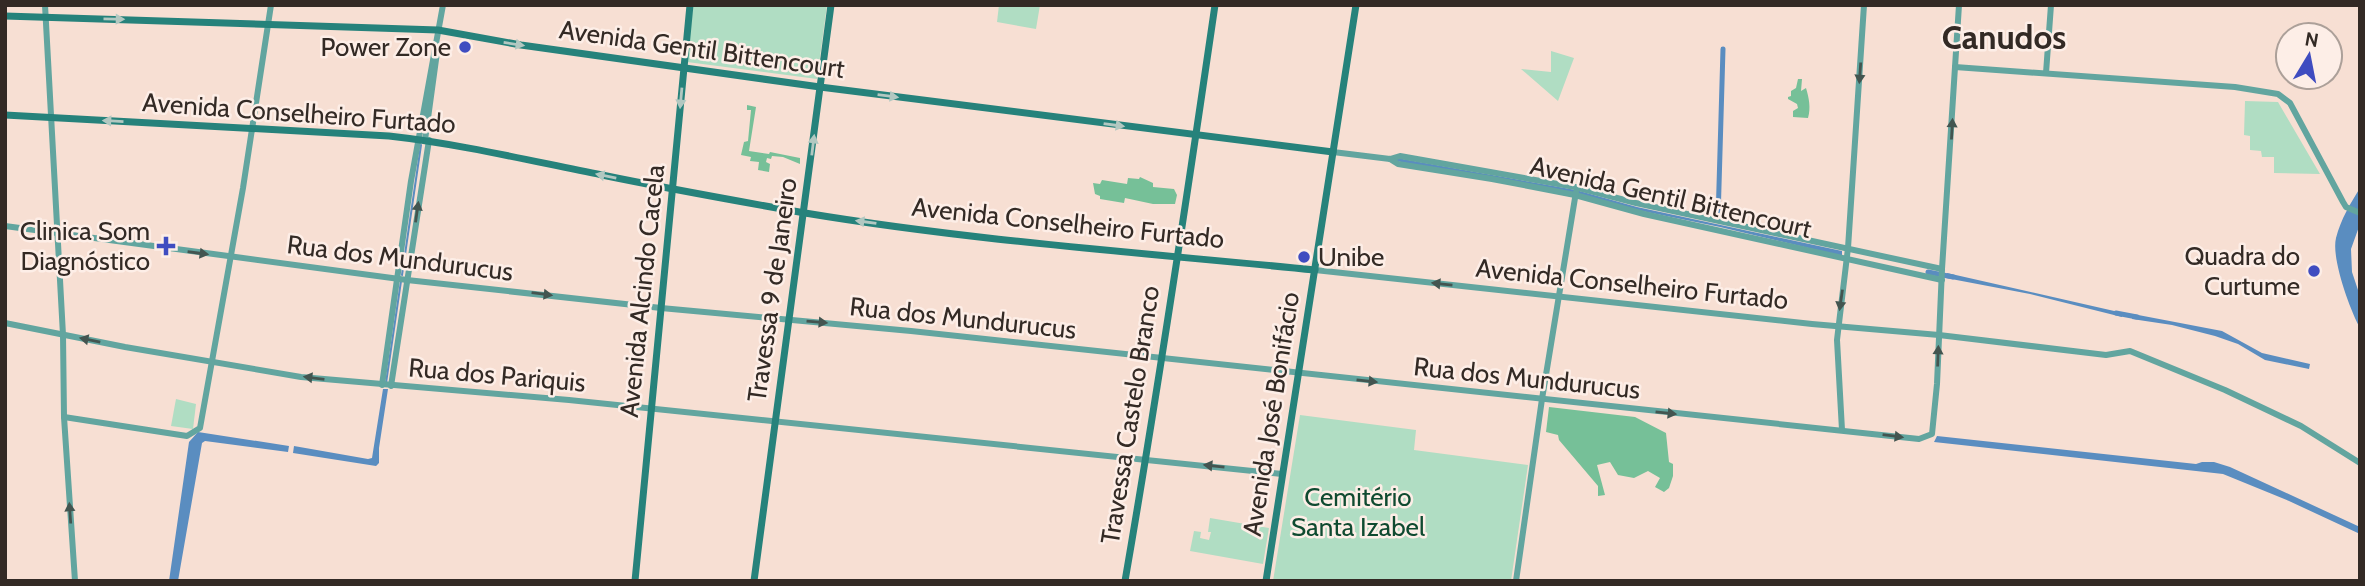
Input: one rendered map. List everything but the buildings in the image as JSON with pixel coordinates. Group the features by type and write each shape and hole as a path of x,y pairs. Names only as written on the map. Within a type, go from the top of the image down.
{"main road":[{"name":"Avenida Alcindo Cacela","path":"635,581 690,5"},
{"name":"Travessa 9 de Janeiro","path":"754,581 831,5"},
{"name":"Travessa Castelo Branco","path":"1125,581 1147,458 1215,5"},
{"name":"Avenida José Bonifácio","path":"1267,580 1356,5"},
{"name":"Avenida Gentil Bittencourt","path":"5,16 438,30 521,45 820,87 1333,152"},
{"name":"Avenida Conselheiro Furtado","path":"5,115 424,140 804,213 1055,246 1315,271"}],"street":[{"path":"45,5 63,335 64,417 75,581"},
{"path":"64,417 187,436 200,428 231,258 271,5"},
{"path":"391,386 443,5"},
{"path":"1842,430 1836,352 1848,248 1864,5"},
{"path":"1939,335 1959,5"},
{"path":"2046,74 2051,5"},
{"path":"1955,67 2259,90 2278,94 2290,103 2344,204 2360,213"},
{"path":"382,385 396,278 424,140"},
{"name":"Avenida Gentil Bittencourt","path":"1333,152 1390,159 1398,164 1576,191 1942,269"},
{"path":"1517,581 1542,399 1576,191"},
{"name":"Avenida Gentil Bittencourt","path":"1576,191 1644,214 1942,280"},
{"name":"Rua dos Mundurucus","path":"5,226 407,280 1919,439 1932,434 1939,335"},
{"name":"Avenida Conselheiro Furtado","path":"1315,271 1939,335 2106,355 2130,351 2225,390 2301,426 2360,463"},
{"name":"Rua dos Pariquis","path":"5,323 287,375 1147,458 1282,474"}],"green space":[{"path":"693,5 827,5 817,79 687,62"},
{"path":"999,5 1040,5 1036,29 997,22"},
{"path":"1551,51 1574,58 1558,101 1521,69 1551,72"},
{"path":"1798,79 1802,79 1801,91 1806,88 1808,118 1793,117 1793,111 1798,108 1797,104 1788,99 1791,91 1796,88"},
{"path":"2245,101 2278,102 2320,174 2274,173 2274,157 2262,157 2261,151 2250,150 2250,136 2244,135"},
{"path":"747,105 756,107 749,151 800,158 800,164 772,156 771,159 767,158 766,162 770,164 769,172 758,170 759,162 750,161 751,157 741,155 744,142 748,141 751,110 747,110"},
{"path":"1140,177 1153,183 1153,187 1174,189 1177,195 1175,204 1153,204 1125,198 1124,203 1100,199 1100,196 1095,194 1093,183 1100,184 1102,180 1127,184 1128,178"},
{"path":"176,399 196,404 193,429 171,426"},
{"path":"1549,407 1635,417 1666,433 1669,462 1673,464 1669,488 1664,492 1655,487 1660,478 1648,471 1634,478 1618,475 1610,462 1597,465 1605,495 1598,496 1598,486 1559,440 1558,435 1546,432"},
{"name":"Cemitério Santa Izabel","path":"1300,415 1416,430 1414,450 1528,465 1511,581 1273,581"},
{"name":"Cemitério Santa Izabel","path":"1210,518 1269,528 1263,564 1190,551 1194,531 1201,532 1200,538 1209,540"}],"water":[{"path":"1397,158 1576,190 1637,207 1842,251 1842,256 1720,227 1396,161"},
{"path":"2360,188 2360,224 2351,249 2352,272 2360,296 2360,328 2342,284 2335,247 2340,224"},
{"path":"1947,273 2123,313 2122,317 2030,294 1946,278"},
{"path":"2133,314 2222,331 2262,353 2310,364 2309,369 2265,360 2238,344 2215,336 2172,325 2132,319"},
{"path":"383,389 388,389 379,463 376,466 293,453 294,446 372,458"},
{"path":"198,432 289,446 288,452 205,441 202,443 178,581 169,581 189,442"},
{"path":"1937,436 2196,464 2214,462 2360,527 2360,534 2223,474 1934,442"}],"waterway":[{"path":"1718,220 1723,49"},
{"path":"402,275 421,145"},
{"path":"1928,272 1953,277"},
{"path":"386,383 401,281"},
{"path":"2116,313 2137,317"}],"place":[{"name":"Power Zone","path":"465,47"},
{"name":"Clinica Som Diagnóstico","path":"166,246"},
{"name":"Unibe","path":"1304,257"},
{"name":"Quadra do Curtume","path":"2314,271"}],"district":[{"name":"Canudos","path":"2004,37"}]}
